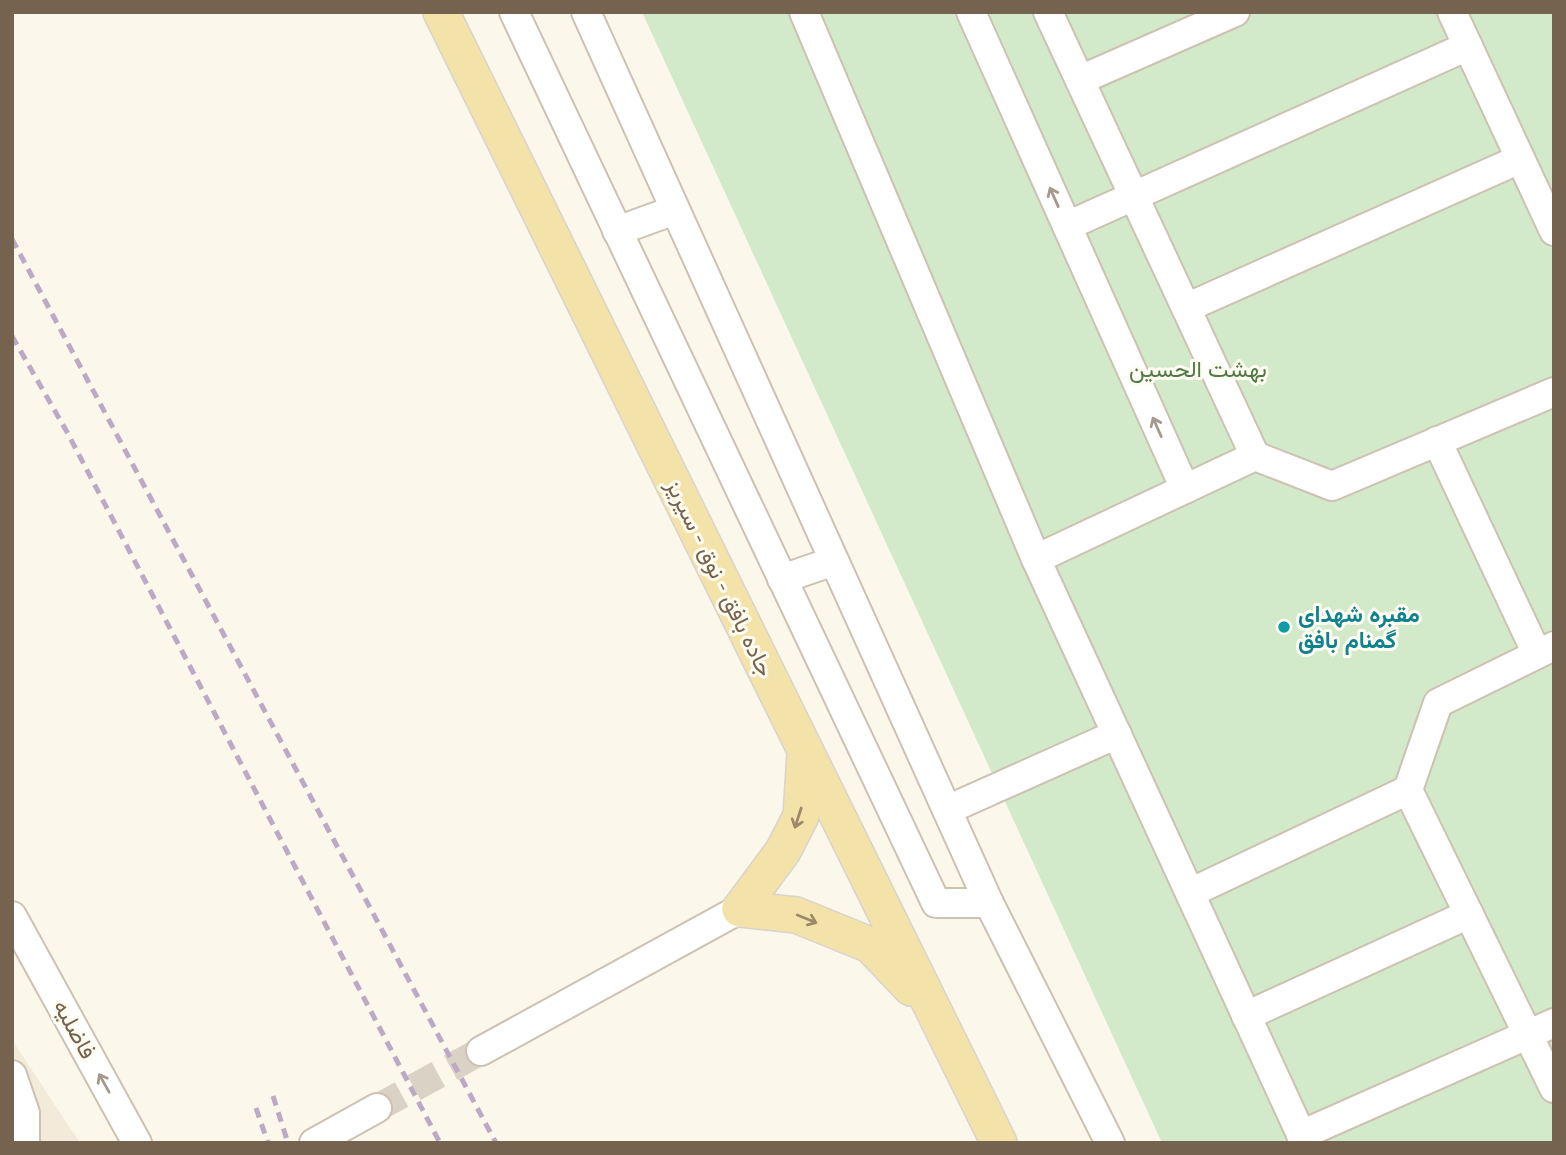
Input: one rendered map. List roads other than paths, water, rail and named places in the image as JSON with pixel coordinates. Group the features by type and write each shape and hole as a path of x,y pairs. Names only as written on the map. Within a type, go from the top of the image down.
{"main road":[{"name":"جاده بافق - نوق - سیریز","path":"441,12 999,1143"},
{"path":"740,909 783,851 801,816 805,750"},
{"path":"740,909 796,915 870,945 935,1013"}],"street":[{"path":"514,12 936,903 989,903"},
{"path":"586,12 989,903 1110,1143"},
{"path":"804,12 1036,559 1303,1139 1554,1023"},
{"path":"971,12 1185,489"},
{"path":"1048,12 1255,456 1332,485 1554,392"},
{"path":"1080,80 1235,12"},
{"path":"1452,12 1554,231"},
{"path":"1067,226 1135,198 1468,46"},
{"path":"1186,308 1520,159"},
{"path":"617,231 675,209"},
{"path":"1437,441 1546,650 1438,703 1408,790 1554,1088"},
{"path":"1036,559 1255,456"},
{"path":"782,579 834,561"},
{"path":"947,810 1117,734"},
{"path":"1190,893 1408,790"},
{"path":"481,1051 740,909"},
{"path":"1246,1016 1469,914"},
{"name":"فاضلیه","path":"12,916 137,1143"},
{"path":"12,1075 25,1113 25,1143"},
{"path":"314,1143 377,1108"}],"tunnel":[{"path":"377,1108 481,1051"}],"railway":[{"path":"12,239 496,1143"},
{"path":"12,336 67,432 440,1143"},
{"path":"273,1096 288,1143"},
{"path":"256,1108 268,1143"}],"place":[{"name":"مقبره شهدای گمنام بافق","path":"1284,627"}],"park label":[{"name":"بهشت الحسین","path":"1198,369"}]}
